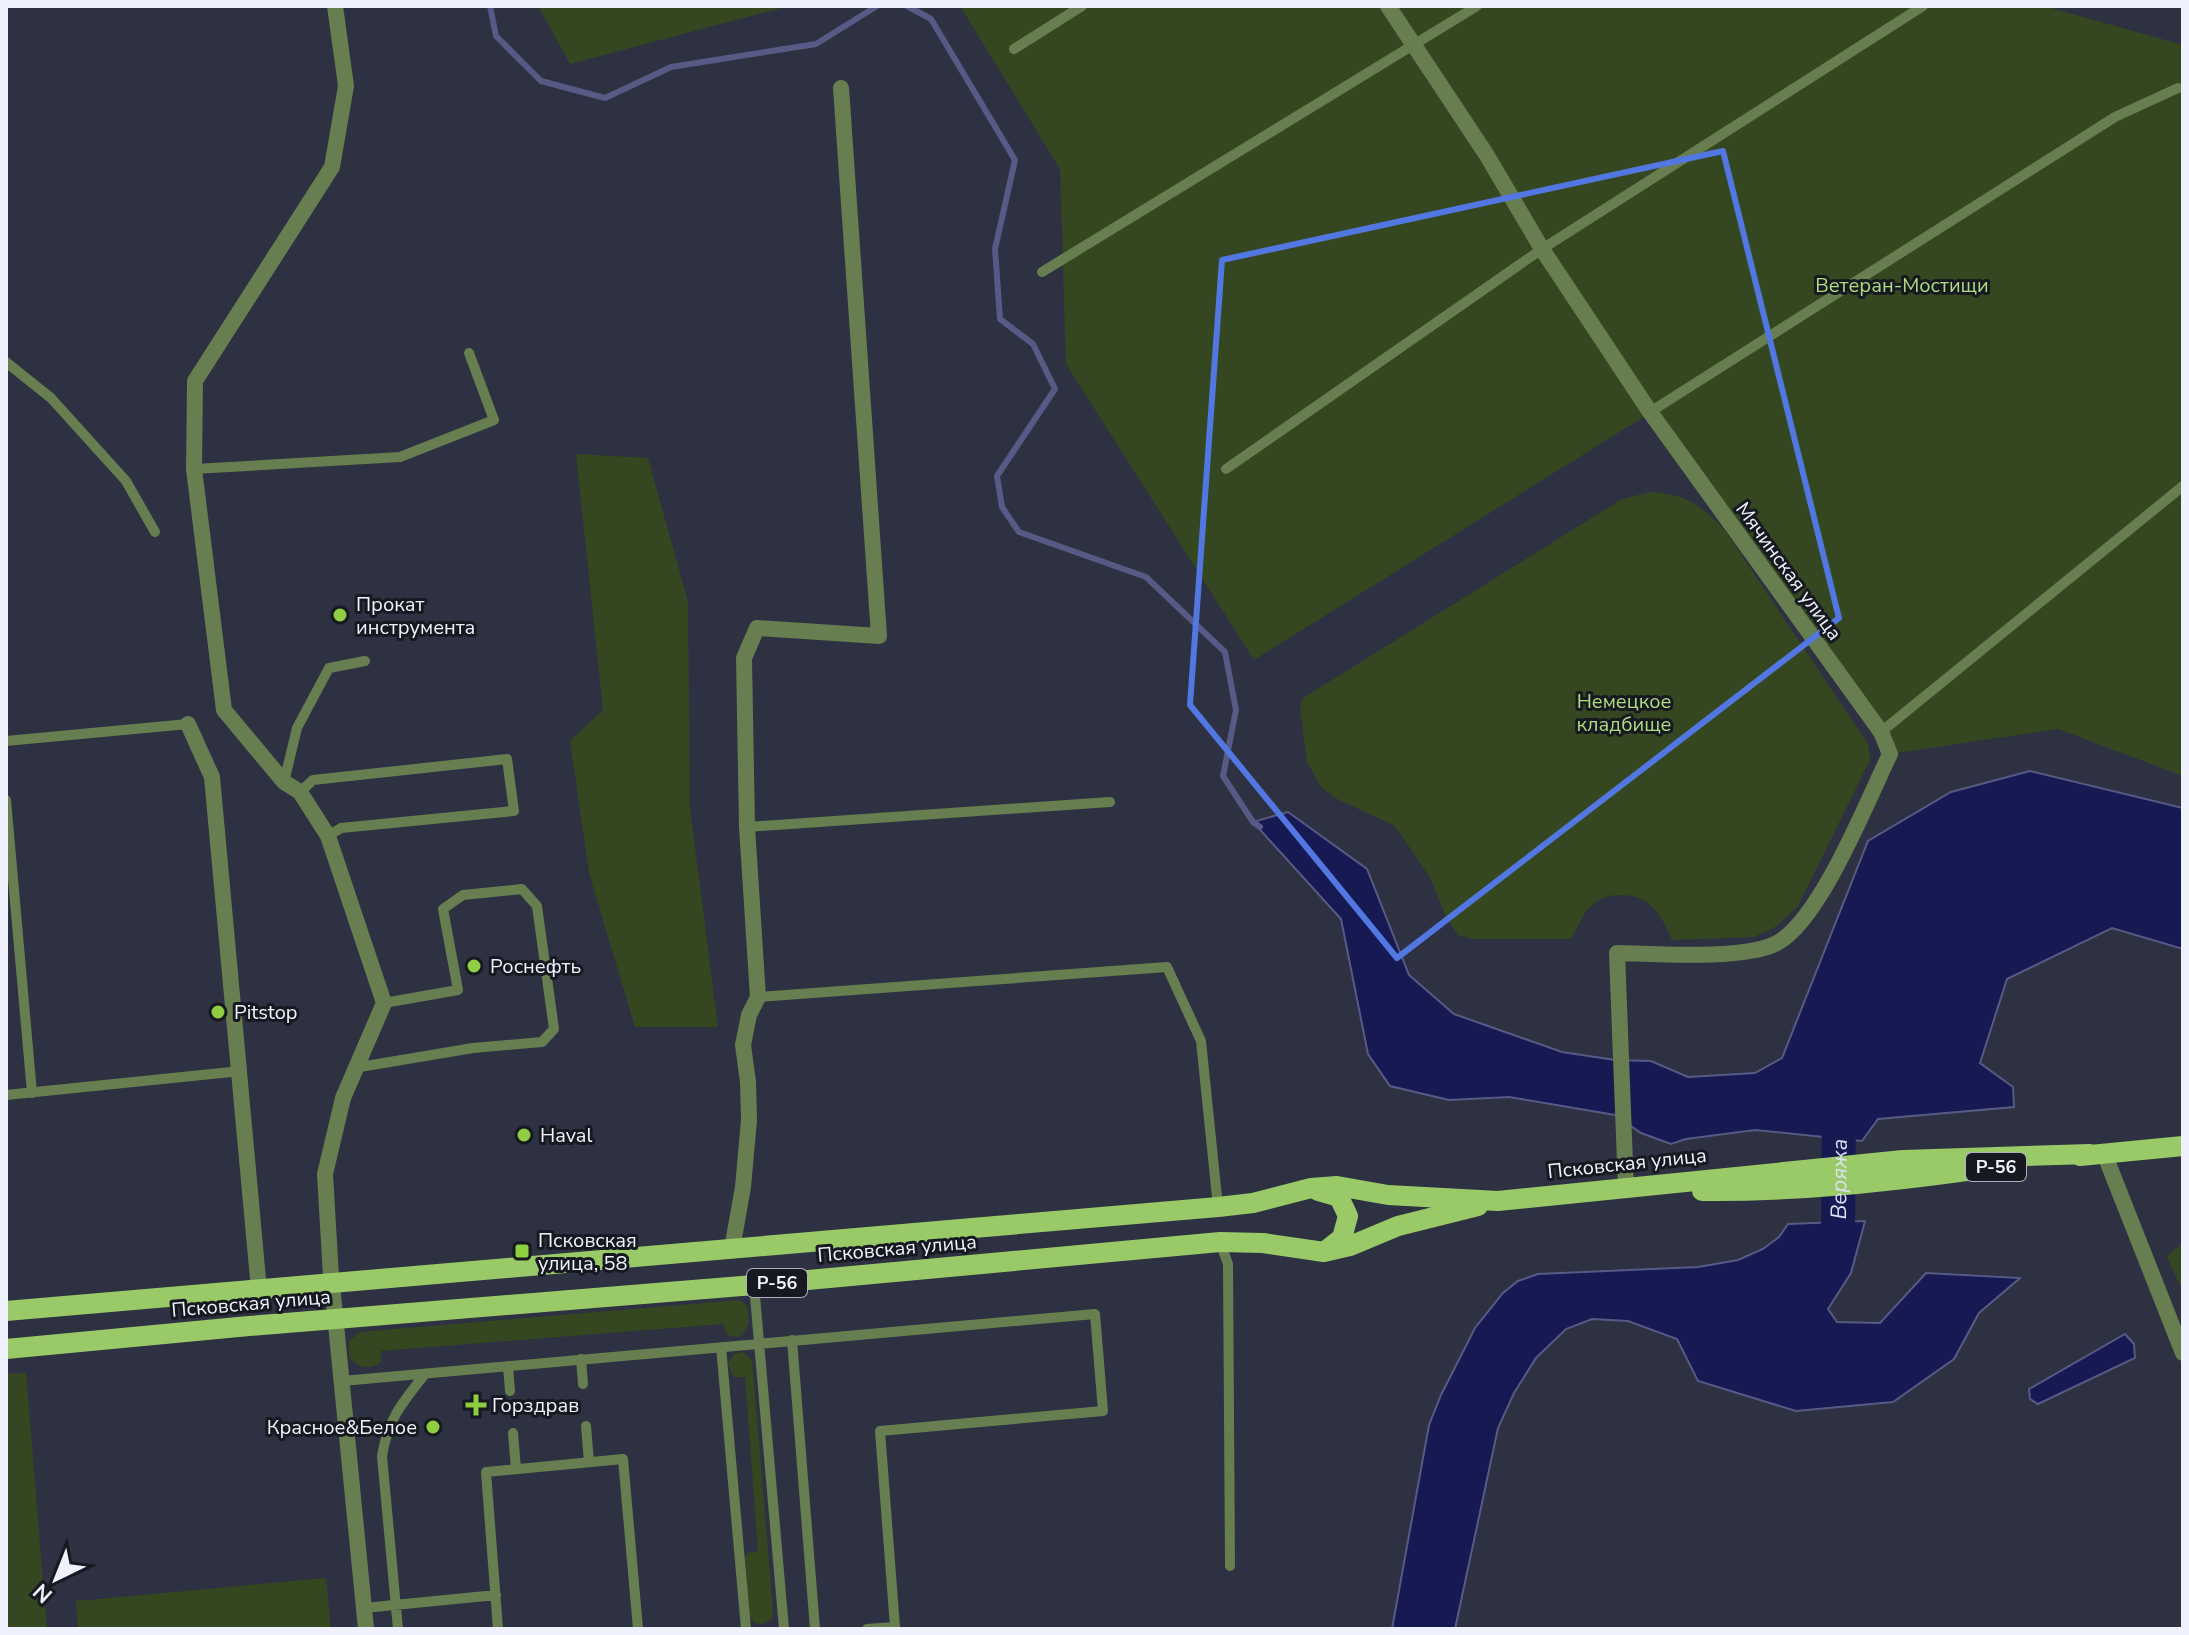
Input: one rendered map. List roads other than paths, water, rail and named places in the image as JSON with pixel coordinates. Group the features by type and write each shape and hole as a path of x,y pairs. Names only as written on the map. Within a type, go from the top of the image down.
{"main road":[{"name":"Р-56","path":"2097,1154 2183,1146"},
{"name":"Псковская улица","path":"6,1311 1218,1207 1253,1203 1311,1188 1337,1186 1388,1195 1498,1201 2097,1154"},
{"path":"1311,1188 1339,1197 1348,1216 1342,1238 1324,1252"},
{"name":"Псковская улица","path":"6,1349 1220,1242 1263,1243 1324,1252 1350,1246 1398,1226 1498,1201"}],"street":[{"path":"335,6 346,86 332,167 195,381 194,469 224,710 284,782 300,792 328,836 384,1003 343,1098 325,1174 335,1320 366,1629"},
{"name":"Мячинская улица","path":"1388,6 1650,412 1881,732"},
{"path":"732,1249 743,1187 749,1120 743,1045 749,1015 758,997 747,827 744,658 757,628 879,636 841,88"},
{"path":"188,724 212,777 259,1290"},
{"path":"1626,1189 1617,953 1676,955 1751,951 1777,943 1798,926 1820,898 1890,754 1881,732"},
{"path":"2097,1154 2183,1353"}],"lane":[{"path":"1014,49 1082,6"},
{"path":"1042,272 1477,6"},
{"path":"1226,469 1542,249 1923,6"},
{"path":"1650,412 2115,117 2178,88"},
{"path":"194,469 400,457 494,420 469,353"},
{"path":"6,362 51,398 126,481 155,532"},
{"path":"1881,732 2183,486"},
{"path":"284,782 297,728 329,668 365,661"},
{"path":"6,741 188,724"},
{"path":"300,792 313,780 507,759 514,811 341,828 328,836"},
{"path":"6,800 32,1093"},
{"path":"747,827 1110,802"},
{"path":"354,1068 473,1048 542,1042 554,1029 537,906 522,889 463,895 443,909 458,990 384,1003"},
{"path":"758,997 1167,967 1201,1041 1218,1207"},
{"path":"6,1095 241,1071"},
{"path":"1220,1242 1228,1264 1230,1566"},
{"path":"754,1285 784,1629"},
{"path":"342,1381 1095,1314 1103,1411 880,1431 895,1627 867,1629"},
{"path":"792,1340 815,1629"},
{"path":"721,1347 746,1629"},
{"path":"581,1359 583,1384"},
{"path":"508,1366 510,1391"},
{"path":"398,1629 382,1456 386,1432 396,1410 425,1374"},
{"path":"586,1426 589,1462"},
{"path":"513,1433 516,1469"},
{"path":"498,1629 486,1472 623,1459 638,1629"},
{"path":"364,1608 496,1595"}],"waterway":[{"path":"490,6 496,36 541,81 605,98 671,67 816,44 877,6"},
{"path":"907,6 931,19 1015,160 995,249 1000,319 1033,344 1055,389 997,476 1002,507 1019,532 1146,577 1225,652 1236,710 1223,776 1253,822 1260,827"},
{"name":"Веряжа","path":"1817,1263 1838,1230 1839,1105 1845,1096"}],"place":[{"name":"Прокат инструмента","path":"340,615"},
{"name":"Роснефть","path":"474,966"},
{"name":"Pitstop","path":"218,1012"},
{"name":"Haval","path":"524,1135"},
{"name":"Псковская улица, 58","path":"522,1251"},
{"name":"Горздрав","path":"476,1405"},
{"name":"Красное&Белое","path":"433,1427"}],"park label":[{"name":"Ветеран-Мостищи","path":"1902,285"},
{"name":"Немецкое кладбище","path":"1624,712"}]}
